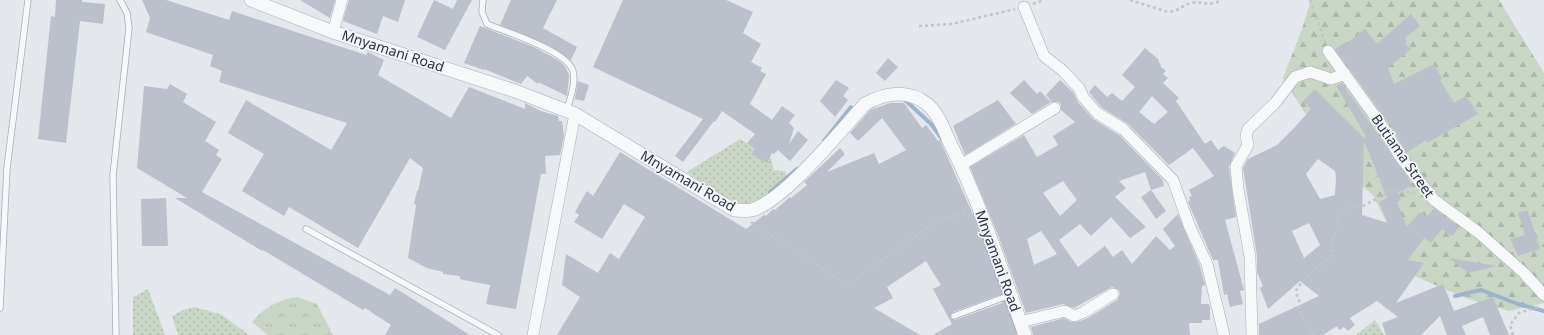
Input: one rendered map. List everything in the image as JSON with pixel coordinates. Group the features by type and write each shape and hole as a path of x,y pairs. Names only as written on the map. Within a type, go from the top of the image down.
{"street":[{"name":"Mnyamani Road","path":"251,0 333,32 571,112 734,210 751,210 764,205 776,196 793,182 865,104 880,96 896,94 913,96 927,104 939,117 980,210 1025,335"},
{"path":"333,32 342,0"},
{"path":"1024,7 1044,56 1062,70 1079,88 1083,97 1097,112 1123,129 1173,180 1189,225 1207,264 1224,335"},
{"name":"Butiama Street","path":"1328,52 1387,133 1399,155 1434,200 1478,232 1524,273 1544,295"},
{"path":"1252,335 1250,257 1238,189 1236,166 1248,145 1246,136 1248,129 1298,76 1310,72 1331,80 1345,74"},
{"path":"961,165 1055,108"},
{"path":"533,335 571,112"},
{"path":"1020,322 1065,311 1074,316 1084,312 1113,294"}],"lane":[{"path":"0,308 7,168 28,0"},
{"path":"116,335 112,175 129,28 127,13 120,0"},
{"path":"483,0 482,12 488,24 544,46 569,64 573,70 574,84 571,112"},
{"path":"0,167 7,168"},
{"path":"306,229 498,335"},
{"path":"954,316 1010,295"}],"path":[{"path":"919,26 952,24 988,14 1024,7 1044,0"},
{"path":"1130,0 1168,12 1174,12 1191,3 1213,4 1222,0"},
{"path":"1310,0 1328,52"},
{"path":"1313,335 1300,311 1300,299 1296,292 1297,288 1317,267 1327,260 1332,252 1332,240 1339,227 1338,217 1343,210 1363,206 1391,191 1409,191 1416,193"},
{"path":"734,210 848,285 937,221 974,210 980,210"},
{"path":"1512,335 1510,325 1520,313 1544,305"}],"green space":[{"path":"1311,0 1499,0 1544,73 1544,303 1509,311 1468,299 1412,275 1373,195 1338,166 1283,78 1301,32"},
{"path":"740,139 771,159 774,170 786,172 786,181 766,200 754,205 744,204 723,196 687,172"},
{"path":"148,289 165,335 133,335 133,297"},
{"path":"298,297 317,304 333,335 268,335 252,322 261,312 272,305"},
{"path":"195,307 222,315 249,335 178,335 172,316 183,310"},
{"path":"1375,320 1384,335 1356,335"}],"building":[{"path":"56,0 82,0 82,2 105,4 103,24 80,21 66,143 38,139 51,16 55,17"},
{"path":"142,0 166,0 229,20 232,11 366,55 368,52 384,60 378,75 451,118 469,87 525,109 525,103 541,111 558,116 559,121 562,121 564,136 560,155 545,156 546,174 541,174 516,309 486,304 490,285 460,279 460,276 443,274 443,272 427,268 408,258 416,205 414,204 423,168 410,158 358,248 289,207 284,216 242,191 264,154 228,133 246,100 331,150 347,123 219,82 222,71 210,66 213,55 146,32 150,18"},
{"path":"300,0 335,0 330,18"},
{"path":"349,0 405,0 398,22 383,16 377,34 343,21"},
{"path":"434,0 453,9 457,0 472,0 445,50 417,37"},
{"path":"511,0 557,0 543,28 577,47 571,60 550,46 500,25"},
{"path":"623,0 726,0 753,12 743,33 761,44 751,62 762,68 760,71 766,74 750,104 772,120 782,106 795,115 789,123 794,128 789,144 798,131 808,140 790,161 778,150 774,154 772,153 767,163 751,154 755,149 747,143 755,134 722,111 683,162 675,156 703,119 593,67"},
{"path":"1411,14 1420,26 1405,38 1407,41 1405,43 1411,49 1388,68 1394,84 1434,64 1442,79 1440,80 1454,103 1466,96 1478,114 1427,143 1426,140 1406,153 1393,129 1335,49 1346,42 1347,43 1365,29 1377,44"},
{"path":"480,26 534,47 558,60 565,66 569,75 567,96 538,82 538,84 527,76 521,84 484,69 464,63"},
{"path":"1145,48 1159,60 1160,66 1166,71 1163,74 1168,78 1163,83 1179,98 1176,101 1205,144 1211,140 1218,150 1224,146 1235,153 1229,167 1236,217 1225,220 1244,290 1240,291 1243,304 1230,307 1227,294 1224,295 1218,260 1213,260 1188,202 1190,200 1189,197 1192,196 1189,190 1214,176 1193,148 1169,165 1128,124 1102,108 1089,92 1095,85 1107,97 1112,93 1122,101 1135,87 1122,75","holes":["1152,96 1168,112 1154,124 1139,112"]},
{"path":"888,58 898,67 885,81 876,73"},
{"path":"836,80 849,88 843,96 848,100 835,117 820,101"},
{"path":"1024,80 1037,94 1040,91 1051,102 1032,114 1010,93"},
{"path":"1060,80 1073,92 1078,102 1092,118 1119,135 1162,179 1164,186 1151,190 1145,172 1119,181 1126,188 1115,197 1146,227 1130,238 1111,217 1091,236 1080,224 1059,240 1078,267 1105,246 1113,257 1122,250 1132,264 1156,236 1170,250 1175,246 1163,229 1178,214 1200,266 1205,285 1202,286 1201,304 1209,304 1210,308 1210,320 1202,320 1202,323 1189,323 1190,335 1033,335 1031,327 1064,318 1071,322 1077,322 1088,318 1117,300 1120,294 1119,290 1112,287 1074,308 1063,304 1026,313 998,235 970,167 1024,135 1037,157 1058,145 1053,136 1075,122 1061,110 1061,105 1059,102 1052,102 1046,95","holes":["1063,181 1077,200 1060,216 1043,193","1041,231 1057,254 1034,265 1027,239"]},
{"path":"578,81 589,85 584,101 575,99"},
{"path":"1342,83 1409,179 1412,186 1398,192 1401,200 1397,202 1407,227 1419,213 1422,213 1427,217 1434,208 1459,227 1452,236 1442,229 1431,243 1424,238 1408,260 1424,263 1396,303 1443,284 1454,311 1493,297 1509,335 1490,335 1483,317 1462,326 1466,335 1447,335 1440,316 1421,335 1386,335 1382,323 1398,317 1377,301 1350,318 1355,325 1348,331 1344,327 1339,330 1337,326 1323,335 1259,335 1259,324 1319,296 1300,281 1268,309 1260,288 1263,286 1257,272 1257,256 1243,168 1248,159 1277,145 1295,127 1311,109 1303,101 1315,89 1364,138 1366,136 1336,86","holes":["1364,141 1387,198 1379,202 1388,223 1362,215","1318,159 1335,171 1336,178 1335,195 1320,199 1306,174","1309,223 1320,245 1304,258 1292,231"]},
{"path":"170,84 187,94 183,102 216,122 205,141 219,150 216,155 222,159 202,192 390,295 395,288 470,335 385,335 391,325 365,308 363,310 263,250 262,251 175,198 187,198 137,168 144,86 167,89"},
{"path":"998,100 1016,124 965,155 953,126"},
{"path":"890,103 904,103 922,128 926,125 938,141 940,140 974,217 1002,294 953,312 950,318 955,320 1005,302 1017,335 933,335 952,324 933,289 941,285 926,261 887,287 893,298 874,308 920,335 557,335 580,297 562,285 566,254 598,273 610,253 619,259 645,217 624,204 602,239 574,222 579,215 575,212 587,191 593,196 620,152 746,229 764,215 766,216 773,209 775,210 807,185 804,182 840,148 845,154 827,172 874,153 879,164 906,150 882,118 858,141 850,133 870,110"},
{"path":"1151,190 1166,211 1156,219 1141,197"},
{"path":"166,198 168,246 142,246 141,199"},
{"path":"1528,211 1540,249 1518,256 1510,239 1525,235 1518,213"},
{"path":"1449,258 1497,266 1468,273"}],"waterway":[{"path":"905,100 931,124 943,140"},
{"path":"824,141 851,107"},
{"path":"770,192 797,169"},
{"path":"975,214 1007,309 1017,331"},
{"path":"1455,296 1481,290 1518,304 1544,311"}]}
